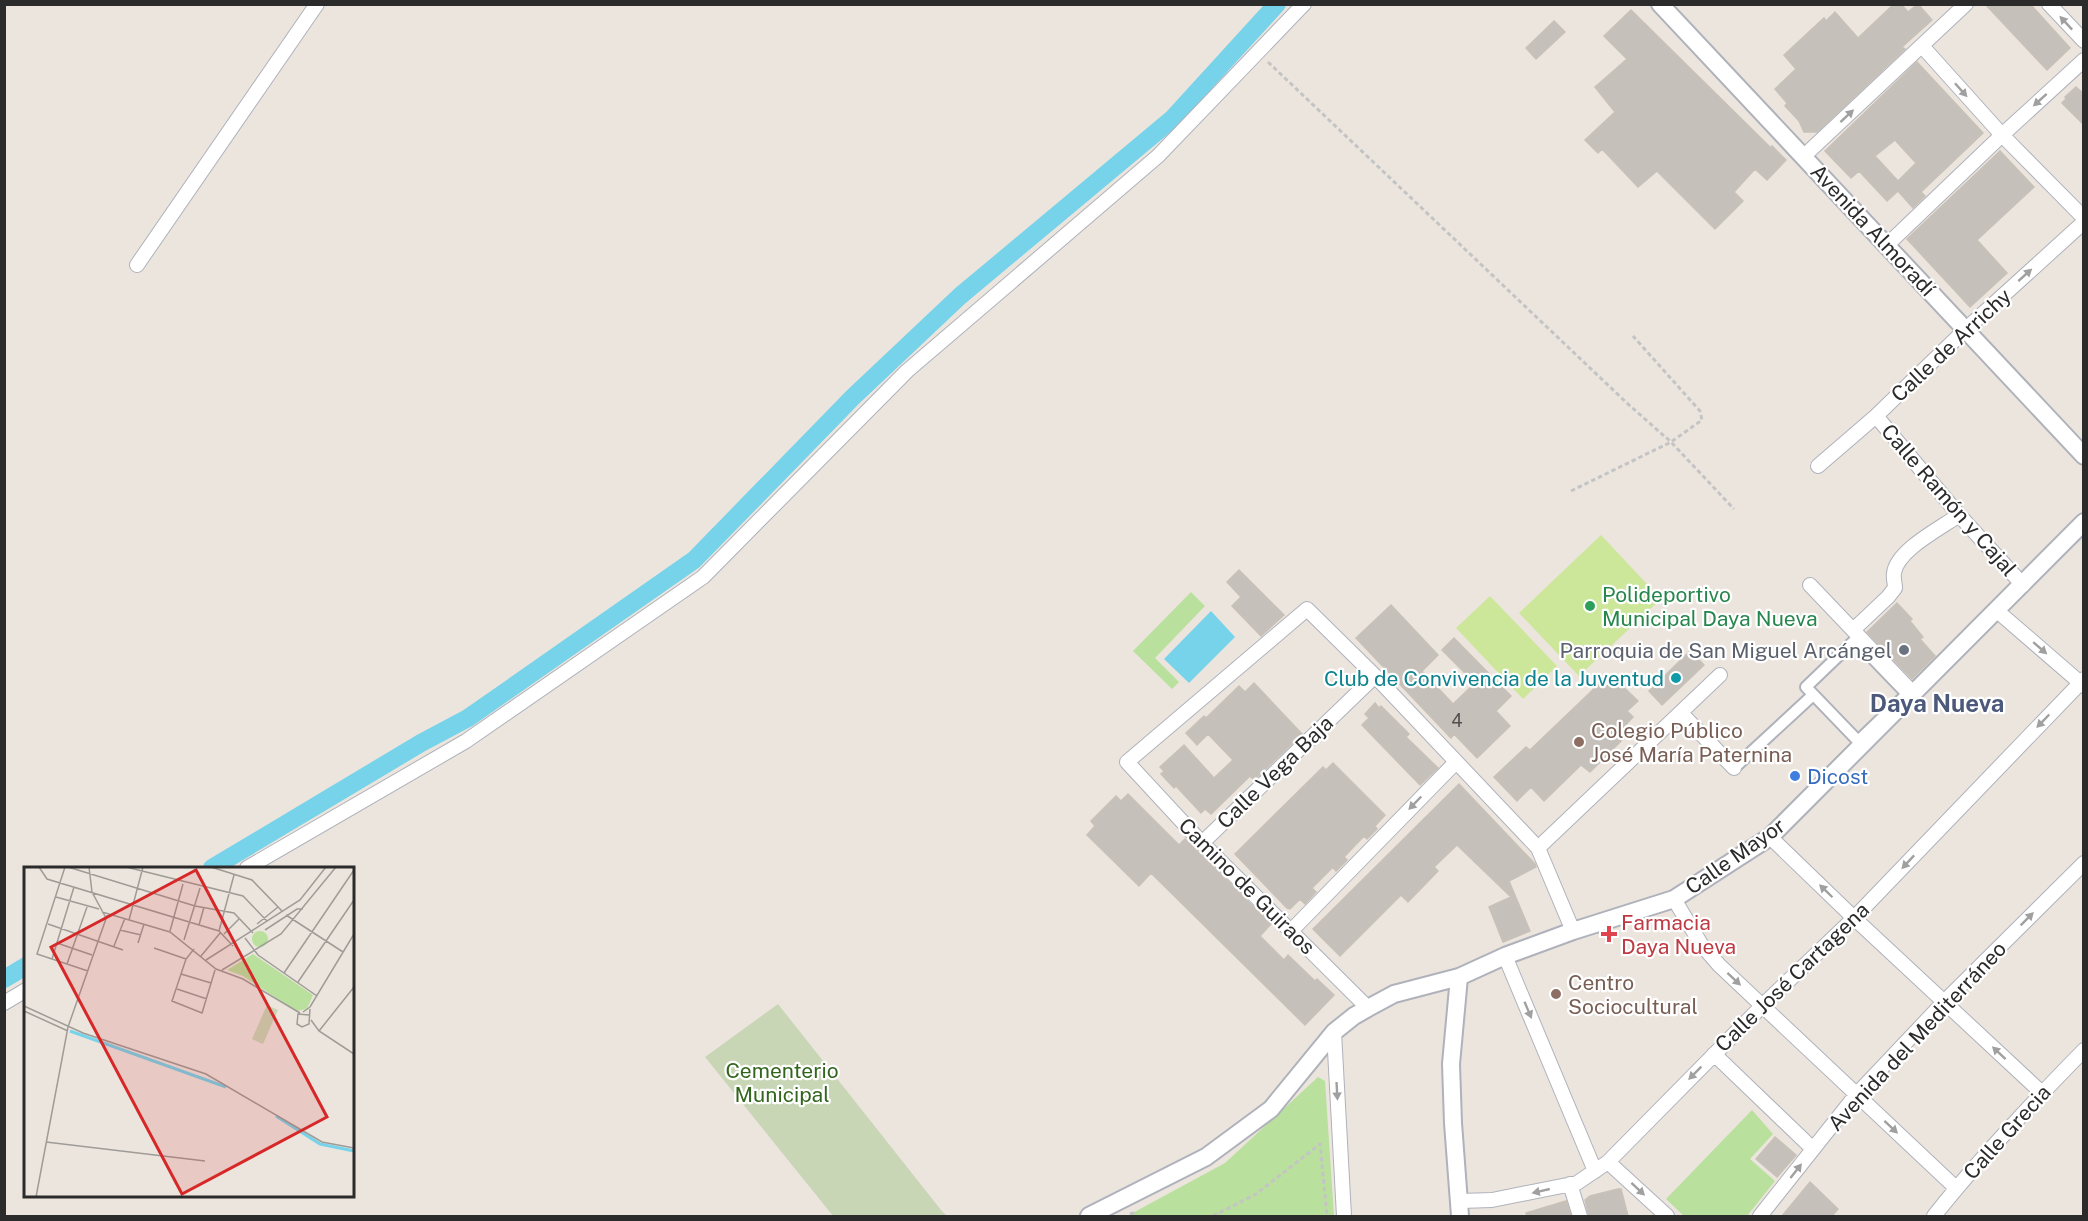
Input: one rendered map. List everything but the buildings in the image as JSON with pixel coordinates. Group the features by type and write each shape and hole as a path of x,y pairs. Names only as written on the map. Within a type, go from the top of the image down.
{"street":[{"path":"137,265 317,4"},
{"path":"249,867 466,741 703,577 907,371 1158,156 1304,4"},
{"name":"Avenida Almoradí","path":"1660,4 2084,456"},
{"path":"1804,156 1966,4"},
{"path":"2049,4 2084,41"},
{"path":"1922,46 2002,135 2084,220"},
{"path":"1887,245 2084,60"},
{"name":"Calle de Arrichy","path":"1818,466 1876,416 2084,220"},
{"name":"Calle Ramón y Cajal","path":"1876,416 1959,515 2022,585"},
{"path":"1853,630 1895,588 1894,574 1898,561 1909,550 1959,515"},
{"name":"Calle Mayor","path":"1089,1216 1206,1157 1262,1116 1334,1032 1368,1008 1394,994 1459,976 1573,931 1674,899 1770,837 2084,522"},
{"path":"1810,585 1912,692"},
{"name":"Camino de Guiraos","path":"1368,1008 1202,843 1127,762 1307,609 1375,676"},
{"path":"1996,610 2082,682"},
{"path":"1855,639 1907,694 1858,741 1814,695 1806,687 1855,639"},
{"path":"1538,848 1720,675"},
{"path":"1375,676 1538,848 1573,931"},
{"name":"Calle Vega Baja","path":"1202,843 1375,676"},
{"name":"Calle José Cartagena","path":"1460,1209 1576,1183 1608,1162 1762,1006 1854,918 2082,682"},
{"path":"1681,713 1734,768 1814,695"},
{"path":"1291,931 1456,762"},
{"path":"1770,837 2042,1093"},
{"name":"Avenida del Mediterráneo","path":"1760,1216 1856,1095 1944,1002 2084,863"},
{"path":"1674,899 1701,944 1719,965 1956,1188"},
{"path":"1505,956 1595,1171"},
{"path":"1459,976 1451,1064 1460,1209"},
{"path":"4,1003 24,991"},
{"path":"1334,1032 1344,1216"},
{"name":"Calle Grecia","path":"1934,1216 1956,1188 2084,1050"},
{"path":"1714,1054 1813,1149"},
{"path":"1608,1162 1667,1216"},
{"path":"1570,1184 1580,1216"}],"path":[{"path":"1257,52 1629,405 1671,442 1734,509"},
{"path":"1571,491 1671,442 1702,420 1703,416 1633,336"},
{"path":"1213,1216 1256,1194 1320,1144 1327,1216"}],"green space":[{"name":"Polideportivo Municipal Daya Nueva","path":"1601,535 1661,599 1579,676 1519,613"},
{"path":"1191,592 1205,606 1155,658 1179,682 1172,689 1133,651"},
{"path":"1490,596 1557,666 1523,699 1456,628"},
{"name":"Cementerio Municipal","path":"778,1004 947,1216 833,1216 705,1057"},
{"path":"1318,1077 1325,1081 1334,1216 1127,1216 1225,1163"},
{"path":"1752,1110 1773,1134 1750,1159 1775,1181 1747,1216 1684,1216 1666,1199"}],"water":[{"path":"1211,611 1235,637 1189,683 1164,659"}],"waterway":[{"path":"214,867 421,743 468,718 694,560 853,397 960,296 1172,119 1277,4"},
{"path":"4,979 24,967"}],"place":[{"name":"Polideportivo Municipal Daya Nueva","path":"1590,606"},
{"name":"Parroquia de San Miguel Arcángel","path":"1904,650"},
{"name":"Club de Convivencia de la Juventud","path":"1676,678"},
{"name":"Colegio Público José María Paternina","path":"1579,742"},
{"name":"Dicost","path":"1795,776"},
{"name":"Farmacia Daya Nueva","path":"1609,934"},
{"name":"Centro Sociocultural","path":"1556,994"}],"district":[{"name":"Daya Nueva","path":"1937,703"}]}
